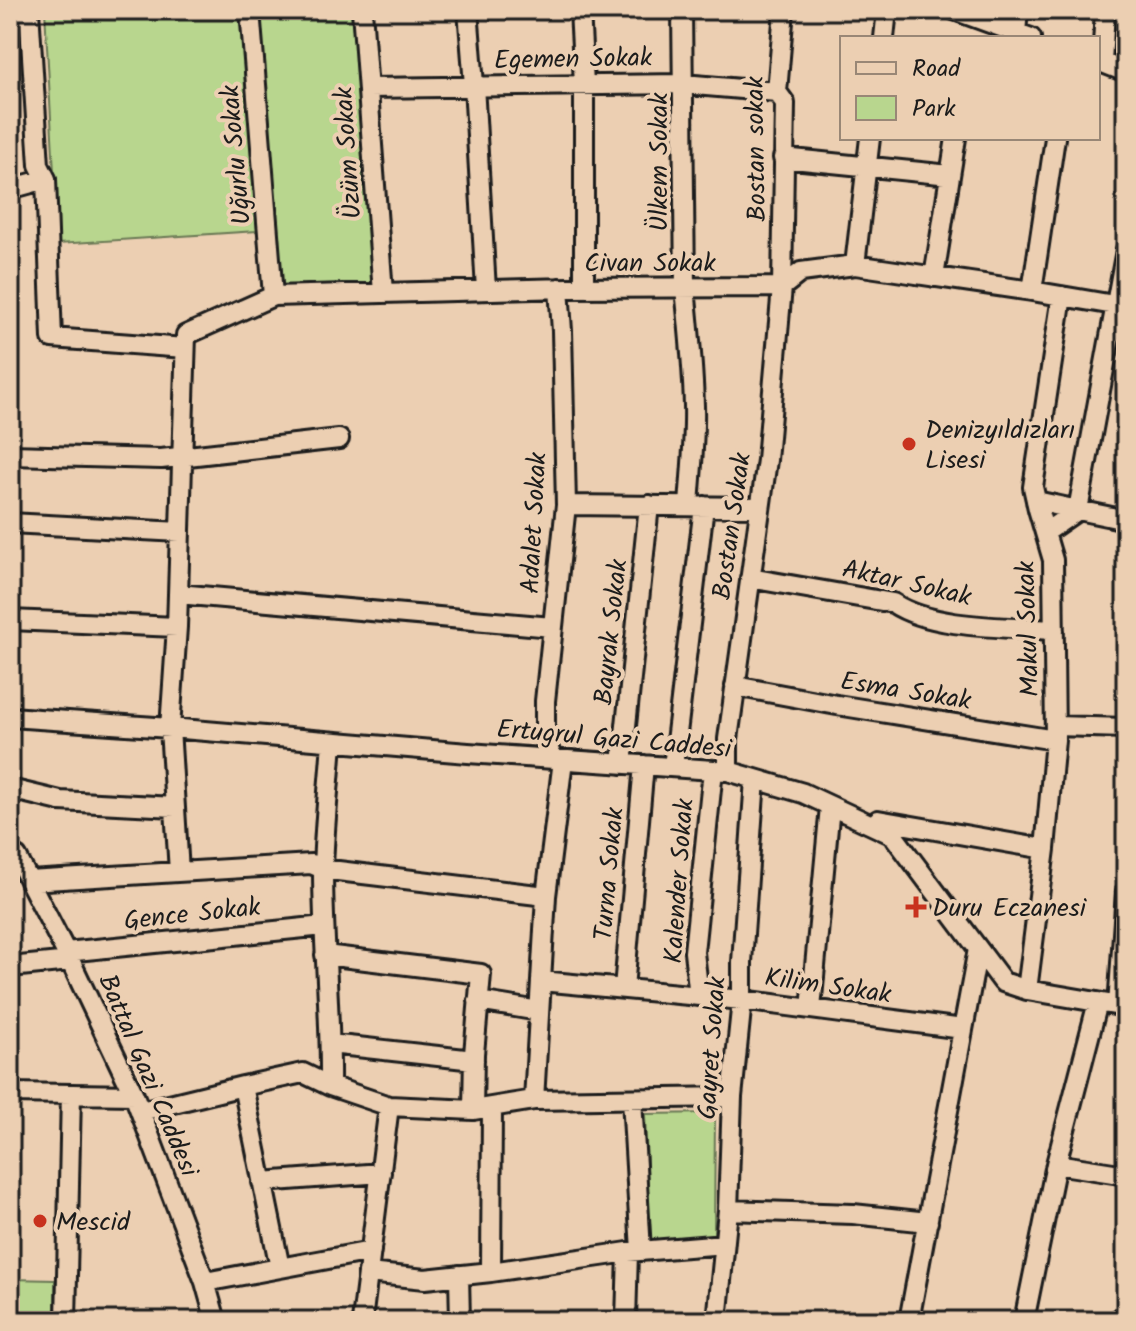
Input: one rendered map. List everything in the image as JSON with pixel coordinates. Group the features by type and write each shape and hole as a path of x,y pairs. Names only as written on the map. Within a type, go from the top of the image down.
{"street":[{"path":"29,10 39,165 46,179 52,338 185,348 177,627 170,728 179,872"},
{"name":"Uğurlu Sokak","path":"250,10 273,296"},
{"name":"Üzüm Sokak","path":"362,10 383,293"},
{"path":"468,10 486,290"},
{"path":"580,10 584,84 584,288"},
{"name":"Ülkem Sokak","path":"673,767 696,506 694,407 685,288 682,10"},
{"name":"Bostan sokak","path":"782,287 785,103 777,92 784,10"},
{"path":"884,36 887,10"},
{"path":"954,10 975,29 1024,35 1018,10"},
{"path":"1105,10 1100,61 1126,72"},
{"name":"Egemen Sokak","path":"368,88 683,84 777,92"},
{"path":"855,265 870,140"},
{"path":"934,277 956,140"},
{"path":"1032,291 1055,140"},
{"path":"783,158 950,175"},
{"path":"10,189 46,179"},
{"path":"1046,532 1078,510 1122,306 1126,250"},
{"name":"Civan Sokak","path":"185,348 186,335 273,296 559,288 782,287 801,272 855,265 1122,306"},
{"name":"Bostan Sokak","path":"721,770 767,460 782,287"},
{"name":"Adalet Sokak","path":"534,1100 558,759 545,740 545,701 566,505 559,288"},
{"name":"Makul Sokak","path":"1027,990 1045,849 1055,733 1053,560 1033,487 1062,296"},
{"path":"10,455 161,459 339,439"},
{"path":"1036,501 1126,520"},
{"path":"566,505 760,507"},
{"name":"Bayrak Sokak","path":"622,764 649,505"},
{"path":"10,523 180,532"},
{"name":"Aktar Sokak","path":"750,578 893,603 906,612 948,623 1054,630"},
{"path":"178,594 552,627"},
{"path":"10,620 177,627"},
{"name":"Esma Sokak","path":"735,686 837,705 1055,733 1126,728"},
{"name":"Ertugrul Gazi Caddesi","path":"10,717 721,770 803,793 893,835 1003,982 1027,990 1122,1007"},
{"path":"330,1086 323,869 332,742"},
{"name":"Turna Sokak","path":"624,988 644,765"},
{"name":"Kalender Sokak","path":"699,996 694,952 703,856 721,770"},
{"name":"Gayret Sokak","path":"717,1321 728,1210 732,1097 742,1000 755,779"},
{"path":"10,789 60,801 175,807"},
{"path":"811,1009 830,806"},
{"path":"853,816 1045,849"},
{"name":"Battal Gazi Caddesi","path":"13,855 68,956 138,1103 205,1282 216,1321"},
{"path":"29,881 311,864 323,869 546,896"},
{"path":"1122,1007 1126,891"},
{"name":"Gence Sokak","path":"10,967 68,956 324,926"},
{"path":"909,1321 978,949"},
{"path":"325,955 481,974 474,1060 483,1108 491,1272"},
{"name":"Kilim Sokak","path":"541,981 742,1000 963,1029"},
{"path":"478,1001 539,1011"},
{"path":"1024,1321 1056,1164 1098,1002"},
{"path":"330,1044 474,1060"},
{"path":"10,1093 71,1094 138,1103 303,1073 330,1086 389,1106 483,1108 534,1100 732,1097"},
{"path":"243,1086 280,1268"},
{"path":"66,1321 71,1094"},
{"path":"626,1321 634,1252 632,1099"},
{"path":"362,1321 389,1106"},
{"path":"1056,1164 1126,1175"},
{"path":"262,1182 381,1173"},
{"path":"728,1210 853,1214 928,1222"},
{"path":"368,1273 425,1279 634,1252 724,1244"},
{"path":"205,1282 371,1251"},
{"path":"459,1275 460,1321"},
{"path":"1116,1321 1126,1315"}],"green space":[{"path":"45,10 240,10 257,231 58,244"},
{"path":"257,10 360,10 376,287 278,294"},
{"path":"715,1113 714,1236 650,1243 645,1114"},
{"path":"10,1279 55,1280 55,1321 10,1321"}],"place":[{"name":"Denizyıldızları Lisesi","path":"909,444"},
{"name":"Duru Eczanesi","path":"916,907"},
{"name":"Mescid","path":"40,1221"}]}
